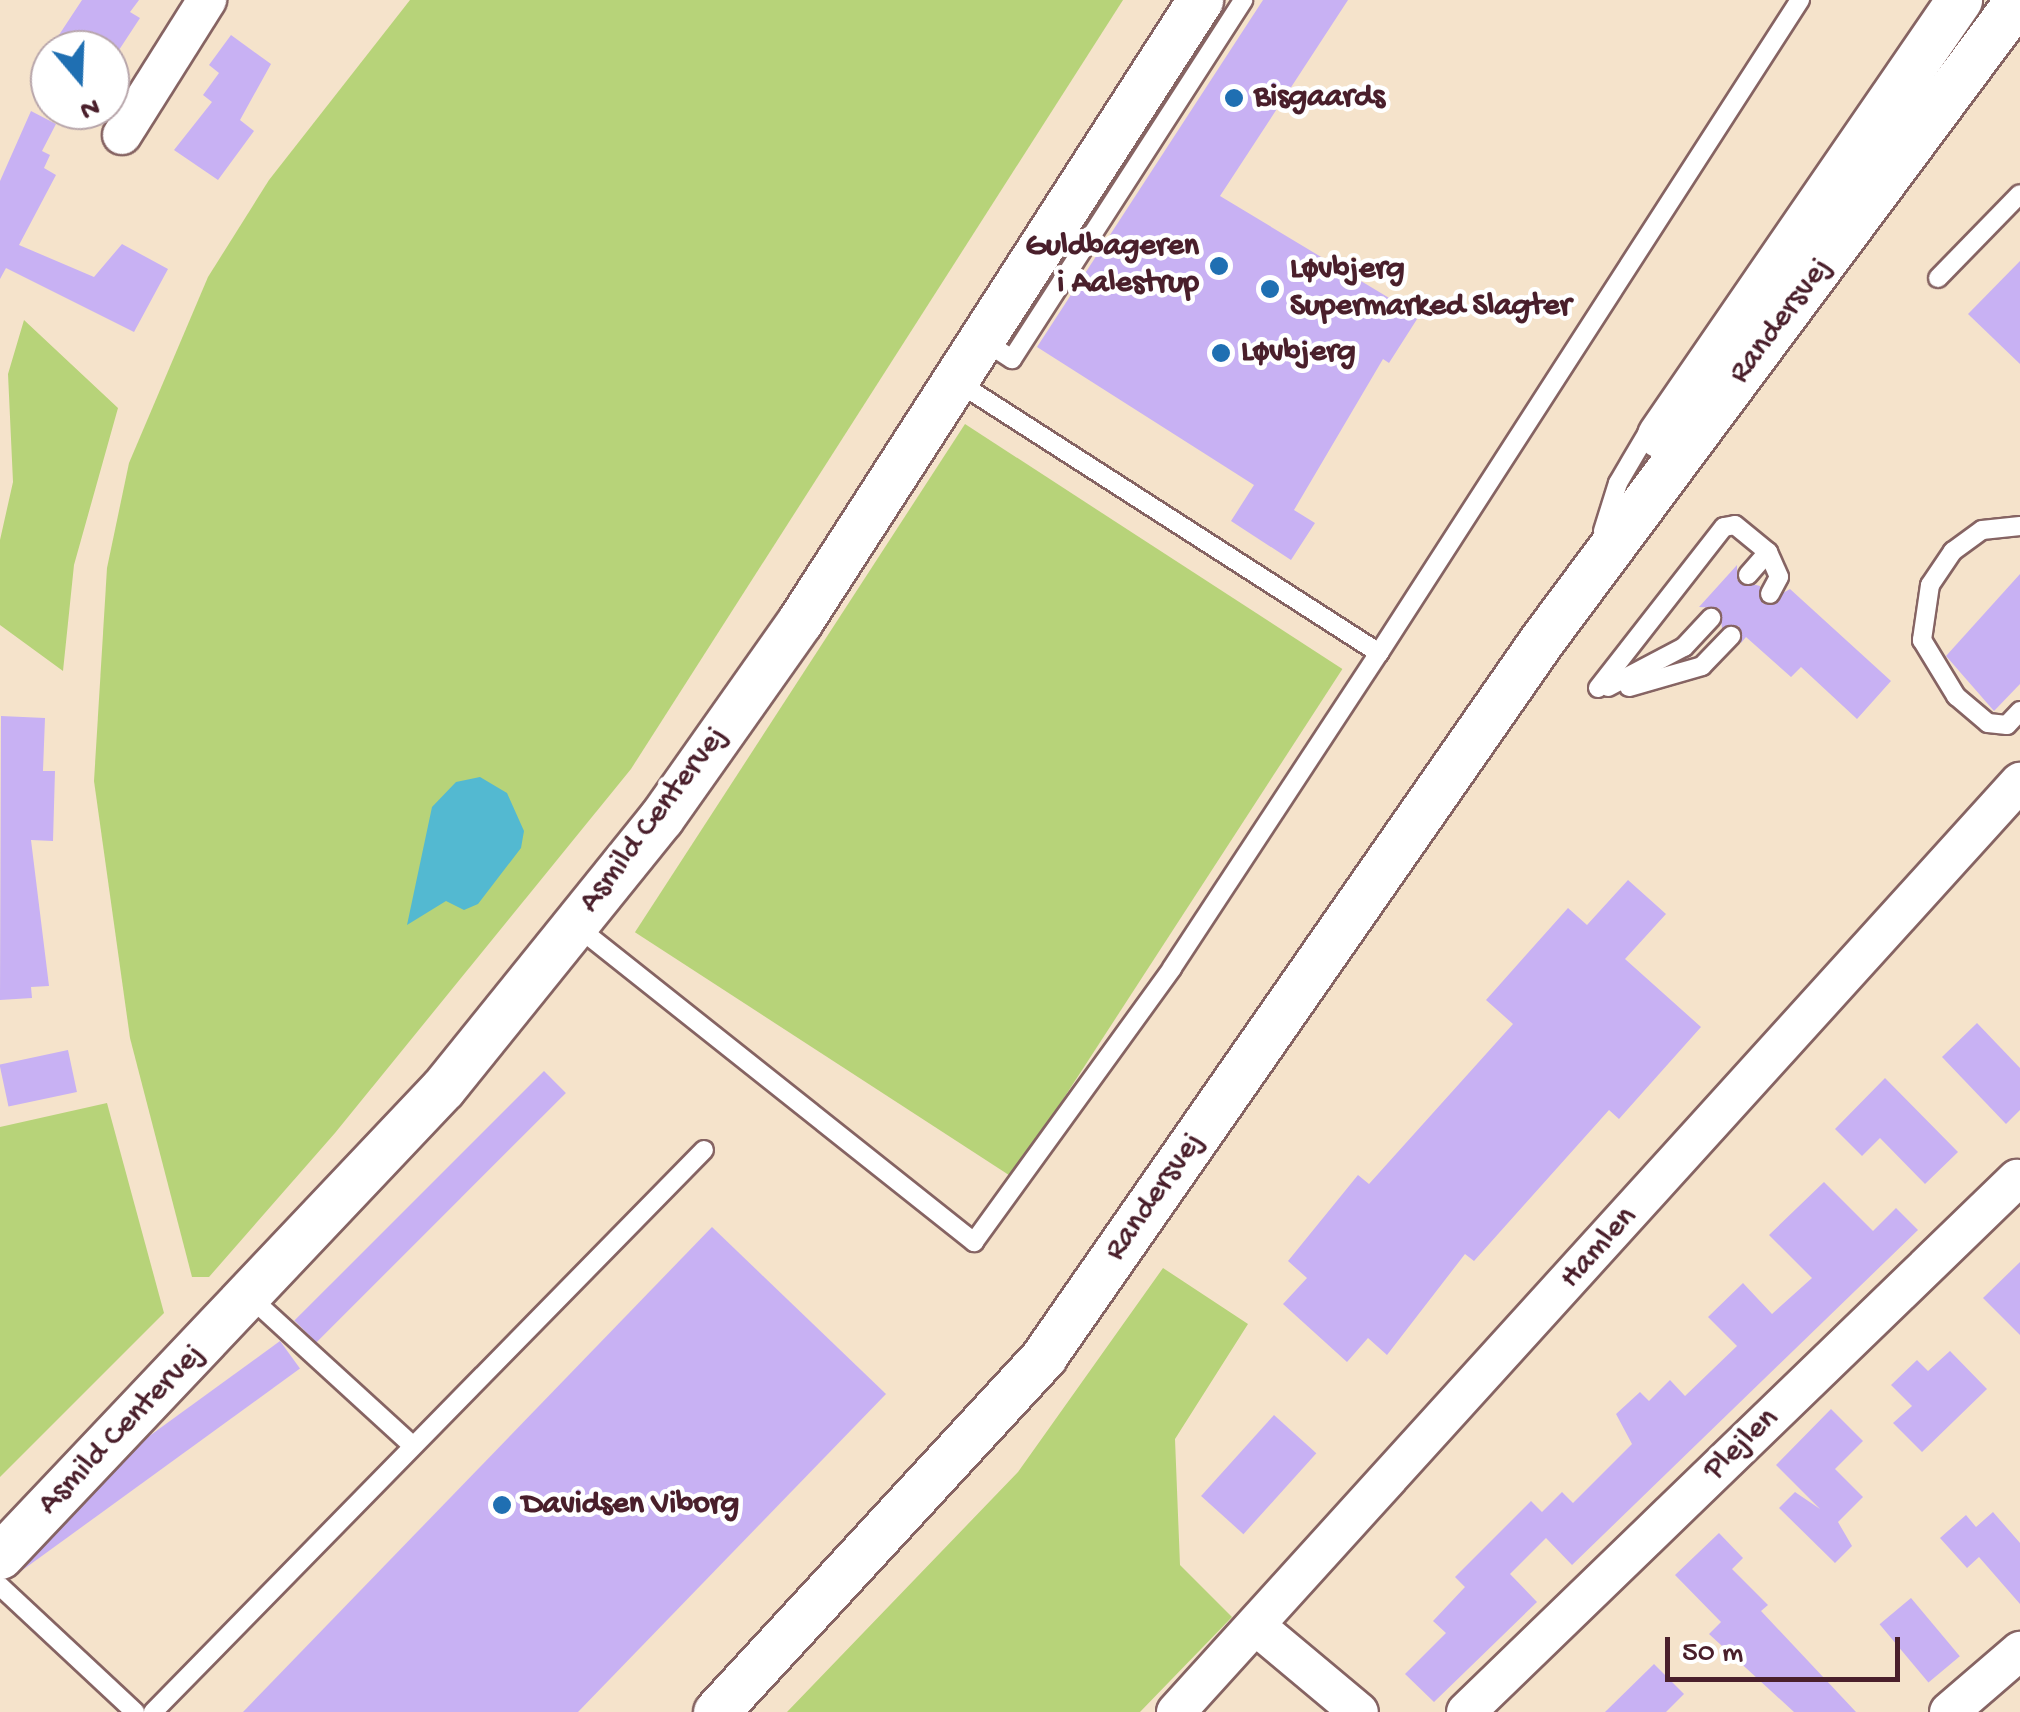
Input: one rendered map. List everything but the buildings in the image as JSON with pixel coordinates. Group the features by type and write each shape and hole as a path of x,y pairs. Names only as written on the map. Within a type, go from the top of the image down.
{"street":[{"path":"122,135 208,0"},
{"name":"Asmild Centervej","path":"0,1556 251,1298 443,1088 575,925 800,622 1200,0"},
{"name":"Randersvej","path":"1542,640 1603,531 1706,363 1959,0"},
{"name":"Randersvej","path":"716,1712 1044,1356 1542,640 2018,0"},
{"name":"Hamlen","path":"1176,1712 2020,782"},
{"name":"Plejlen","path":"1466,1712 2017,1178"},
{"path":"1256,1626 1359,1712"},
{"path":"1948,1712 2020,1651"}],"lane":[{"path":"981,339 1012,359 1242,0"},
{"path":"575,925 974,1242 1172,968 1800,0"},
{"path":"1938,278 2020,194"},
{"path":"956,381 1379,653"},
{"path":"1711,618 1684,647 1603,687 1724,528 1734,525 1768,552 1779,577 1770,594"},
{"path":"2020,526 1982,530 1953,551 1930,585 1922,640 1956,696 1988,723 2007,725 2020,711"},
{"path":"1748,575 1768,552"},
{"path":"1629,687 1702,666 1731,636"},
{"path":"153,1712 704,1150"},
{"path":"251,1298 412,1446"},
{"path":"0,1586 135,1712"}],"green space":[{"path":"410,0 1123,0 631,769 335,1133 209,1277 192,1277 130,1038 94,781 107,568 129,463 208,277 269,180"},
{"path":"24,320 118,408 74,565 63,671 0,625 0,540 13,482 8,374"},
{"path":"965,424 1342,669 1012,1177 635,932"},
{"path":"107,1103 164,1313 0,1477 0,1127"},
{"path":"1163,1268 1248,1324 1175,1439 1180,1565 1232,1617 1140,1712 787,1712 1018,1472"}],"water":[{"path":"480,777 507,793 524,831 521,848 478,904 464,910 446,901 407,925 432,807 456,782"}],"place":[{"name":"Bisgaards","path":"1234,98"},
{"name":"Guldbageren i Aalestrup","path":"1219,266"},
{"name":"Løvbjerg Supermarked Slagter","path":"1270,289"},
{"name":"Løvbjerg","path":"1221,353"},
{"name":"Davidsen Viborg","path":"502,1505"}]}
